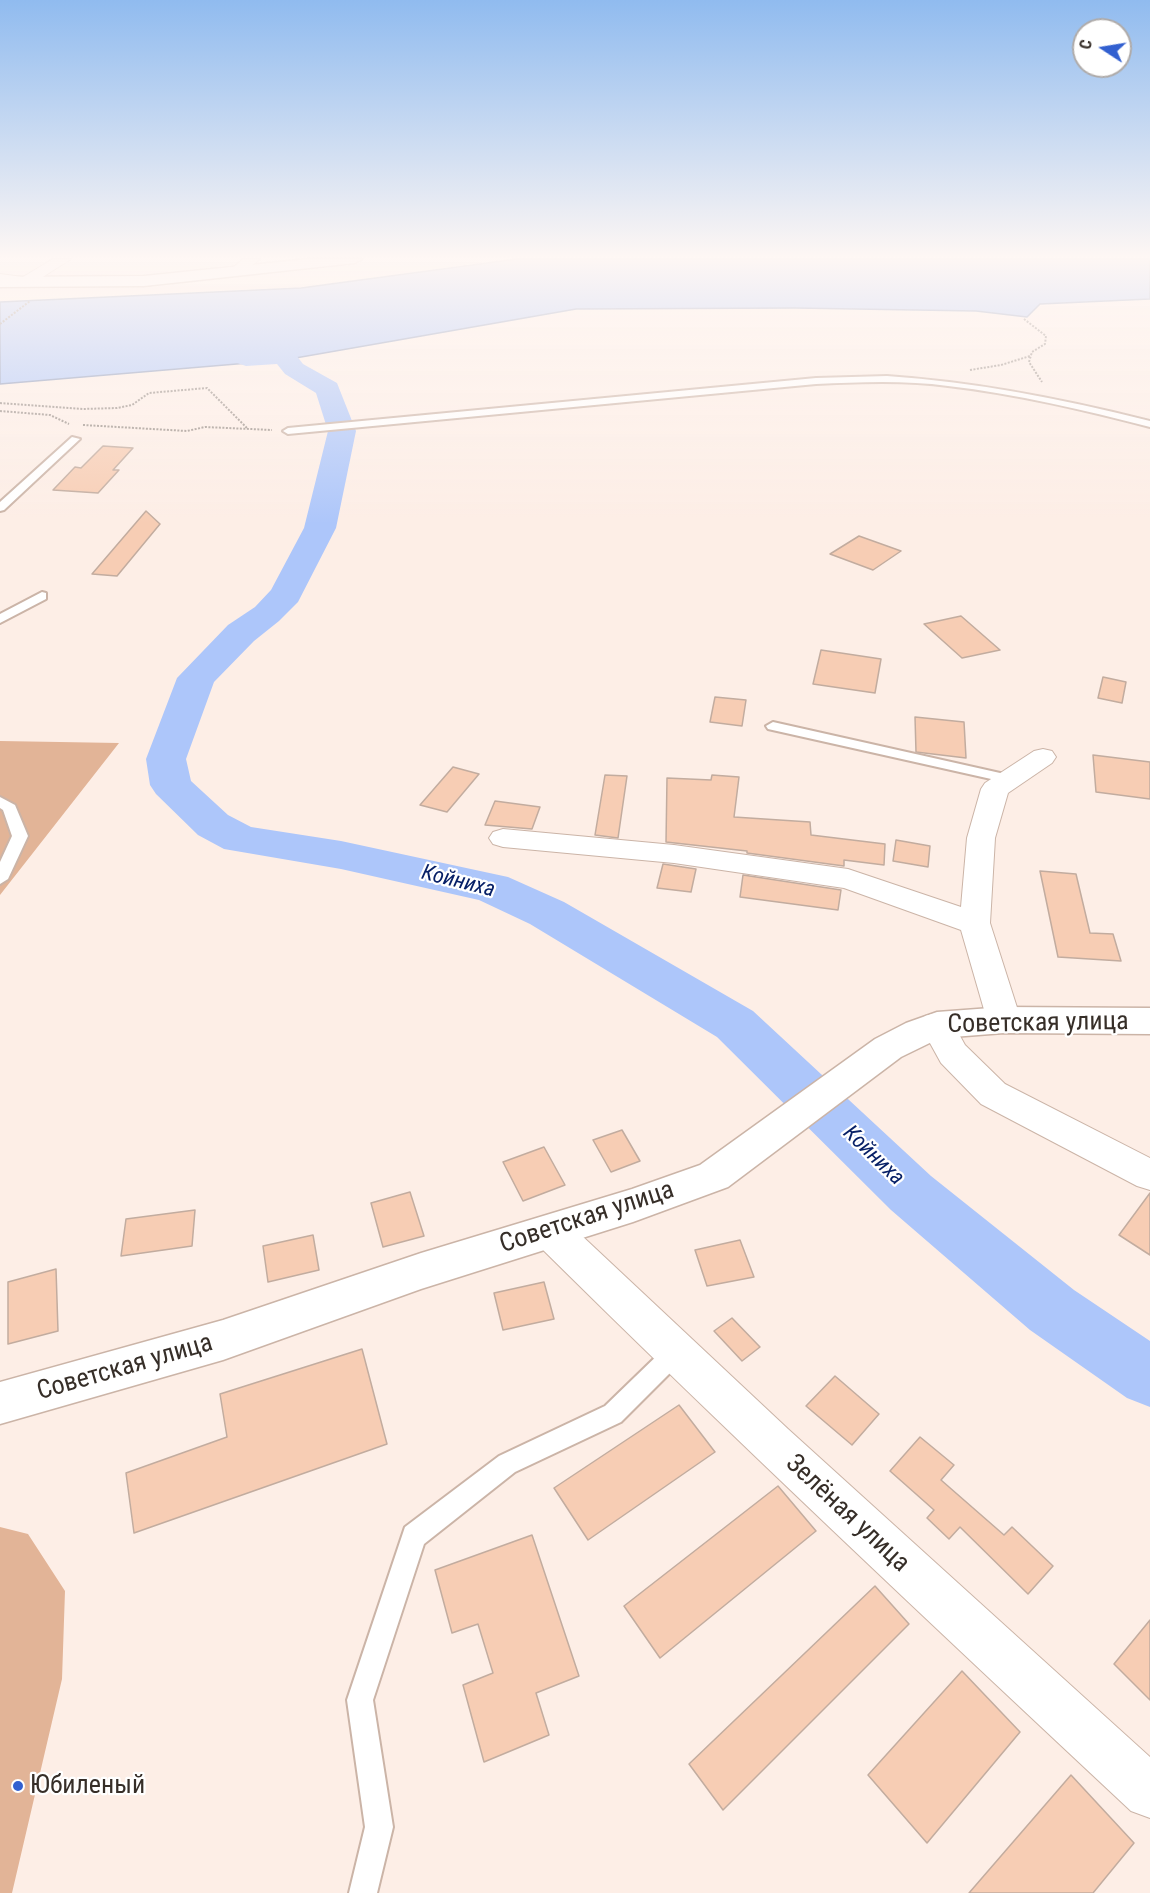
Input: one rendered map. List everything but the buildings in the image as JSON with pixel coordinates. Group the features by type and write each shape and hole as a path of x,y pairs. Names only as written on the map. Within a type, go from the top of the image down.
{"main road":[{"name":"Советская улица","path":"0,1403 223,1340 421,1271 633,1205 714,1176 888,1048 937,1025 1004,1020 1150,1021"}],"street":[{"path":"1004,1020 975,922 981,838 995,789 1043,757"},
{"path":"504,838 674,854 848,879 975,922"},
{"path":"937,1025 953,1054 993,1094 1150,1175"},
{"name":"Зелёная улица","path":"550,1231 675,1353 844,1512 1150,1792"}],"lane":[{"path":"288,431 816,381 887,379 948,383 1077,405 1150,424"},
{"path":"0,508 75,439"},
{"path":"0,619 42,596"},
{"path":"773,726 1009,779"},
{"path":"0,879 20,836 5,805"},
{"path":"363,1893 379,1827 360,1700 414,1536 507,1464 613,1414 675,1353"}],"path":[{"path":"1040,347 1032,352 1029,362 1036,375 1050,392 1077,405"},
{"path":"0,403 83,409 117,408 132,405 149,393 207,388 215,393 248,429"},
{"path":"0,411 50,415 66,424 187,431 205,427 288,431"}],"shaded area":[{"path":"0,741 119,743 0,895"},
{"name":"Юбиленый","path":"0,1527 28,1534 65,1591 62,1679 12,1893 0,1893"}],"water":[{"path":"0,347 356,347 284,360 0,384"}],"waterway":[{"name":"Койниха","path":"246,358 284,356 294,369 328,389 342,431 320,528 286,595 267,614 241,633 196,678 166,759 171,785 213,825 240,839 341,855 492,888 547,913 735,1024 911,1193 1052,1310 1150,1377"}],"place":[{"name":"Юбиленый","path":"18,1786"}]}
